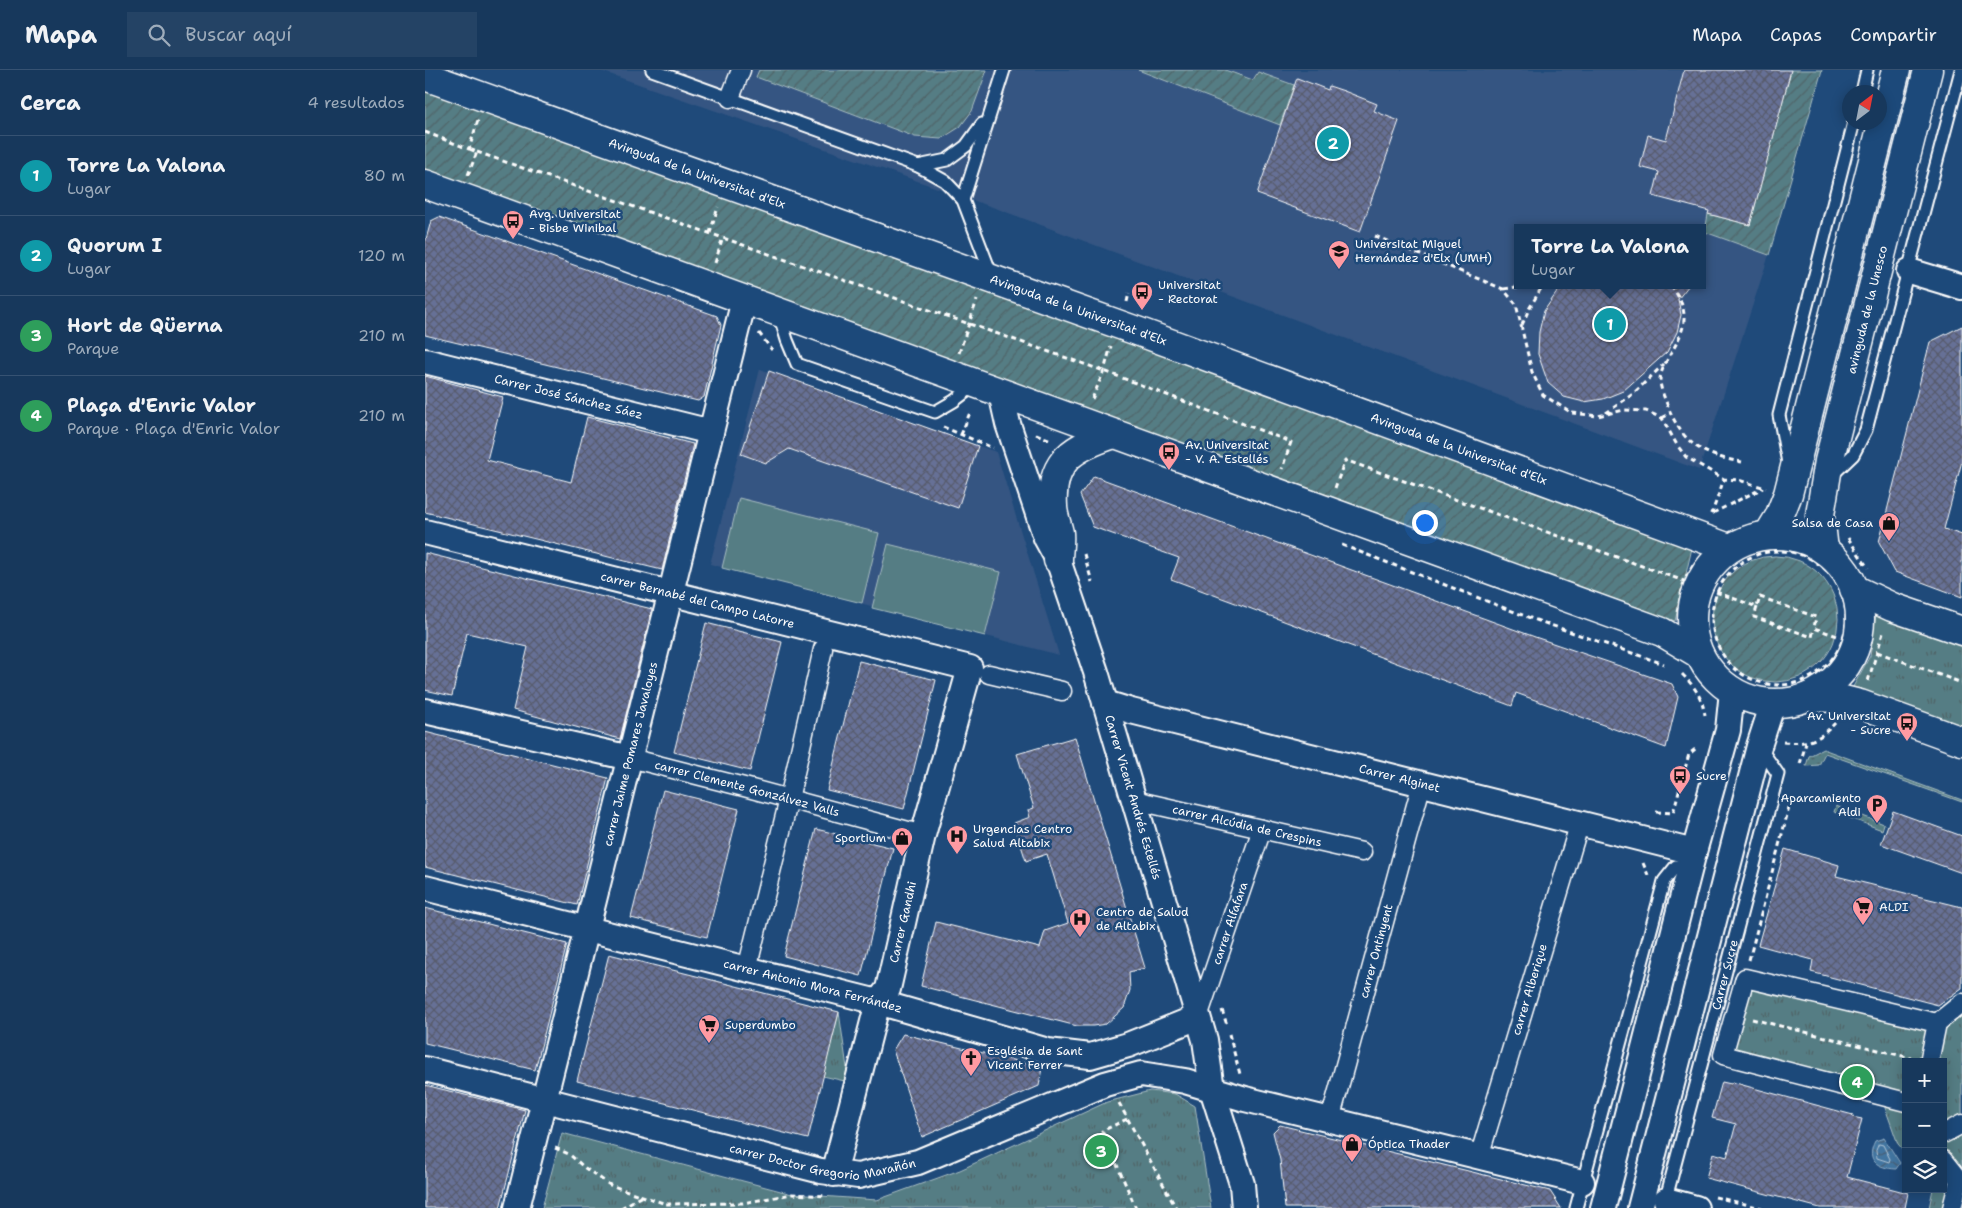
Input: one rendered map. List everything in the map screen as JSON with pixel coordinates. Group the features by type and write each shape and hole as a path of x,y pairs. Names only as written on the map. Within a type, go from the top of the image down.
{"main road":[{"path":"1768,535 1779,517 1777,485 1896,70"},
{"name":"avinguda de la Unesco","path":"1824,550 1820,515 1831,452 1928,70"},
{"name":"Avinguda de la Universitat d'Elx","path":"440,75 986,288 1729,548"},
{"path":"425,184 779,312 983,395 1114,434 1661,632 1689,662 1708,668 1719,681 1732,691 1751,700 1773,703 1791,702 1808,697 1825,688 1839,675 1850,660 1857,642 1860,624 1859,606 1862,580"},
{"path":"1058,560 1059,534 1053,508 1053,487 1057,471 1067,457 1083,446 1114,434"},
{"path":"1689,662 1693,632 1692,608 1698,586 1711,565 1729,548 1747,539 1768,535 1787,536 1807,541 1824,550 1837,561 1847,574 1862,580 1892,606 1962,631"},
{"path":"1808,697 1836,698 1860,704 1962,741"}],"street":[{"path":"730,98 741,70"},
{"path":"1909,270 1962,286"},
{"name":"carrer Jaime Pomares Javaloyes","path":"517,1208 744,300"},
{"name":"Carrer José Sánchez Sáez","path":"425,361 711,432"},
{"name":"Carrer Vicent Andrés Estellés","path":"983,395 1008,424 1046,538 1058,560 1105,703 1205,1040 1212,1090 1242,1184 1244,1208"},
{"name":"carrer Bernabé del Campo Latorre","path":"425,532 979,671"},
{"path":"747,969 789,799 823,649"},
{"path":"979,671 1062,691"},
{"name":"Carrer Gandhi","path":"833,1174 879,1002 888,988 923,835 979,671"},
{"path":"1603,1208 1693,857 1728,730 1732,691"},
{"name":"Carrer Alginet","path":"1105,703 1150,716 1580,822 1693,857"},
{"name":"Carrer Sucre","path":"1640,1208 1759,746 1773,703"},
{"name":"carrer Clemente Gonzálvez Valls","path":"425,711 630,758 923,835"},
{"name":"carrer Ontinyent","path":"1330,1120 1422,783"},
{"name":"carrer Alcúdia de Crespins","path":"1134,800 1362,852"},
{"name":"carrer Alberique","path":"1479,1156 1580,822"},
{"name":"carrer Alfafara","path":"1198,1018 1262,829"},
{"name":"carrer Antonio Mora Ferrández","path":"425,888 879,1002 1048,1051 1090,1056 1198,1018"},
{"path":"1902,1101 1723,1055 1745,978 1937,1024"},
{"path":"1924,1058 1937,1024 1961,1005"},
{"name":"carrer Doctor Gregorio Marañón","path":"425,1069 833,1174 858,1176 918,1162 1105,1084 1141,1074 1185,1081 1212,1090"},
{"path":"1212,1090 1582,1182"},
{"path":"1947,1132 1962,1124"},
{"path":"1947,1164 1961,1180 1952,1208"},
{"path":"1665,1204 1701,1201"}],"lane":[{"path":"652,70 918,166 945,181 963,200 986,288"},
{"path":"963,200 1004,70"},
{"path":"1863,85 1867,70"},
{"path":"1827,480 1853,455 1866,430 1961,70"},
{"path":"918,166 947,160 966,146 988,116"},
{"path":"1777,485 1779,415 1852,130"},
{"path":"779,312 787,340 797,364 935,412 954,401 983,395"},
{"name":"Carrer Sucre","path":"1665,1204 1778,774 1759,746"},
{"path":"1575,1208 1664,882 1676,866 1693,857"}],"path":[{"path":"469,149 479,119"},
{"path":"425,132 477,152 1104,372 1291,442 1282,470"},
{"path":"460,197 477,152"},
{"path":"710,233 720,202"},
{"path":"1375,236 1503,289 1516,304 1532,372 1543,395 1571,413 1598,416 1624,410 1645,411 1662,418 1686,457 1724,479 1738,480 1764,488"},
{"path":"714,268 723,237"},
{"path":"1503,289 1514,287"},
{"path":"957,359 969,324 986,288"},
{"path":"1522,326 1541,289"},
{"path":"1674,289 1682,301 1685,319 1679,340 1665,364 1660,380 1676,426 1691,443 1724,459 1742,462"},
{"path":"1091,402 1104,372 1112,345"},
{"path":"1604,414 1633,394 1665,364"},
{"path":"961,435 983,395"},
{"path":"1662,418 1671,413"},
{"path":"935,423 998,450"},
{"path":"1029,431 1055,441"},
{"path":"1335,487 1345,460 1684,581"},
{"path":"1706,516 1764,488 1777,485"},
{"path":"1844,529 1862,580"},
{"path":"1339,544 1533,618 1671,667"},
{"path":"1083,549 1093,586"},
{"path":"1783,551 1803,555 1821,565 1835,580 1843,598 1847,618 1843,638 1835,657 1821,671 1804,681 1784,686 1764,684 1745,677 1729,665 1718,648 1711,629 1711,609 1716,592 1728,573 1744,560 1763,552 1783,551"},
{"path":"1675,621 1684,581 1698,558"},
{"path":"1716,592 1757,607"},
{"path":"1760,597 1816,617 1812,637 1754,617 1757,607 1760,597"},
{"path":"1867,683 1886,624"},
{"path":"1814,628 1843,638"},
{"path":"1877,652 1962,683"},
{"path":"1689,662 1703,702 1706,718"},
{"path":"1782,742 1806,743 1827,731 1837,721"},
{"path":"1656,812 1673,813 1689,754 1702,742"},
{"path":"1800,764 1806,743"},
{"path":"1745,978 1792,796"},
{"path":"1734,1015 1911,1058"},
{"path":"1115,1096 1176,1208"},
{"path":"1127,1119 1102,1131 1136,1208"},
{"path":"621,1208 642,1195"},
{"path":"1701,1201 1761,1208"},
{"path":"629,1203 633,1208"},
{"path":"666,1204 668,1208"}],"shaded area":[{"name":"Universitat Miguel Hernández d'Elx (UMH)","path":"598,70 1822,70 1769,255 1699,470 998,209"},
{"path":"760,369 996,452 1059,655 710,564"}],"green space":[{"path":"759,70 987,70 972,111 960,127 941,139 915,137 756,77"},
{"path":"1138,70 1225,70 1253,80 1258,72 1294,85 1280,125"},
{"path":"1791,70 1822,70 1769,255 1706,232 1708,214 1750,225"},
{"path":"425,82 1695,535 1675,621 425,172"},
{"path":"739,498 879,533 862,603 722,568"},
{"path":"888,544 1001,572 985,636 872,608"},
{"path":"1775,556 1799,561 1819,575 1833,595 1838,619 1833,643 1819,663 1799,677 1775,682 1751,677 1731,663 1717,643 1712,619 1717,595 1731,575 1751,561"},
{"path":"1876,614 1962,645 1962,734 1849,694 1870,656"},
{"path":"1823,749 1962,800 1962,802 1825,753 1819,765 1806,766 1809,756"},
{"path":"1836,806 1884,824 1882,830 1834,812"},
{"path":"1738,972 1935,1017 1962,994 1962,1208 1929,1208 1932,1193 1947,1193 1947,1058 1902,1058 1902,1148 1898,1144 1883,1102 1718,1058"},
{"path":"839,1012 849,1082 823,1076"},
{"path":"1150,1091 1175,1094 1195,1106 1211,1208 542,1208 562,1133 792,1194 877,1200 960,1170 1107,1102"}],"water":[{"path":"1884,1138 1900,1163 1896,1169 1879,1165 1873,1158 1872,1148 1875,1141"}],"building":[{"path":"1684,70 1791,70 1750,225 1708,214 1709,211 1653,196 1659,172 1640,167 1648,135 1666,140"},
{"path":"1297,78 1328,90 1329,86 1377,104 1374,111 1399,121 1360,232 1257,194"},
{"path":"439,217 717,316 721,325 704,397 698,401 425,335 425,243 431,221"},
{"path":"1559,289 1686,289 1678,299 1681,315 1677,332 1667,352 1623,391 1603,399 1584,402 1564,397 1548,383 1538,354 1539,332 1544,311"},
{"path":"1962,326 1962,461 1944,529 1962,535 1962,597 1895,572 1879,542 1930,342"},
{"path":"769,371 978,446 958,508 789,449 766,463 741,454"},
{"path":"425,376 503,397 487,460 571,482 587,417 693,444 662,570 425,512"},
{"path":"1094,476 1535,637 1672,684 1678,697 1666,748 1516,693 1512,706 1171,579 1179,558 1093,527 1080,495"},
{"path":"425,553 652,609 620,739 513,710 528,647 467,633 452,696 425,690"},
{"path":"706,623 782,642 750,771 674,752"},
{"path":"859,661 936,680 904,809 827,790"},
{"path":"425,732 608,778 577,905 425,867"},
{"path":"1075,737 1145,968 1129,972 1130,990 1124,1008 1106,1024 1077,1026 921,986 936,922 1040,948 1045,931 1068,923 1047,854 1026,861 1014,823 1030,817 1028,810 1034,808 1017,754"},
{"path":"663,790 739,809 707,937 631,918"},
{"path":"1893,811 1962,836 1962,873 1881,844"},
{"path":"816,829 893,848 861,976 784,956"},
{"name":"ALDI","path":"1785,849 1839,865 1836,876 1962,907 1962,988 1938,1005 1811,972 1813,960 1758,945"},
{"path":"425,908 567,944 535,1070 425,1043"},
{"name":"Superdumbo","path":"609,954 839,1012 808,1139 577,1081"},
{"name":"Església de Sant Vicent Ferrer","path":"903,1034 1042,1067 1039,1086 922,1137 893,1050"},
{"path":"1722,1082 1731,1084 1732,1082 1862,1119 1847,1177 1902,1191 1902,1193 1908,1193 1905,1208 1820,1208 1706,1178 1713,1153 1727,1157 1736,1124 1712,1118"},
{"path":"425,1085 525,1110 500,1208 425,1208"},
{"path":"1280,1125 1550,1191 1561,1208 1285,1208 1280,1160 1273,1132"}],"place":[{"name":"Quorum I","path":"1333,143"},
{"name":"Avg. Universitat - Bisbe Winibal","path":"513,240"},
{"name":"Universitat Miguel Hernández d'Elx (UMH)","path":"1339,270"},
{"name":"Universitat - Rectorat","path":"1142,311"},
{"name":"Torre La Valona","path":"1610,324"},
{"name":"Av. Universitat - V. A. Estellés","path":"1169,471"},
{"name":"Salsa de Casa","path":"1889,542"},
{"name":"Av. Universitat - Sucre","path":"1907,742"},
{"name":"Sucre","path":"1680,795"},
{"name":"Aparcamiento Aldi","path":"1877,824"},
{"name":"Urgencias Centro Salud Altabix","path":"957,855"},
{"name":"Sportium","path":"902,857"},
{"name":"ALDI","path":"1863,926"},
{"name":"Centro de Salud de Altabix","path":"1080,938"},
{"name":"Superdumbo","path":"709,1044"},
{"name":"Església de Sant Vicent Ferrer","path":"971,1077"},
{"name":"Plaça d'Enric Valor","path":"1857,1082"},
{"name":"Hort de Qüerna","path":"1101,1151"},
{"name":"Óptica Thader","path":"1352,1163"}]}
